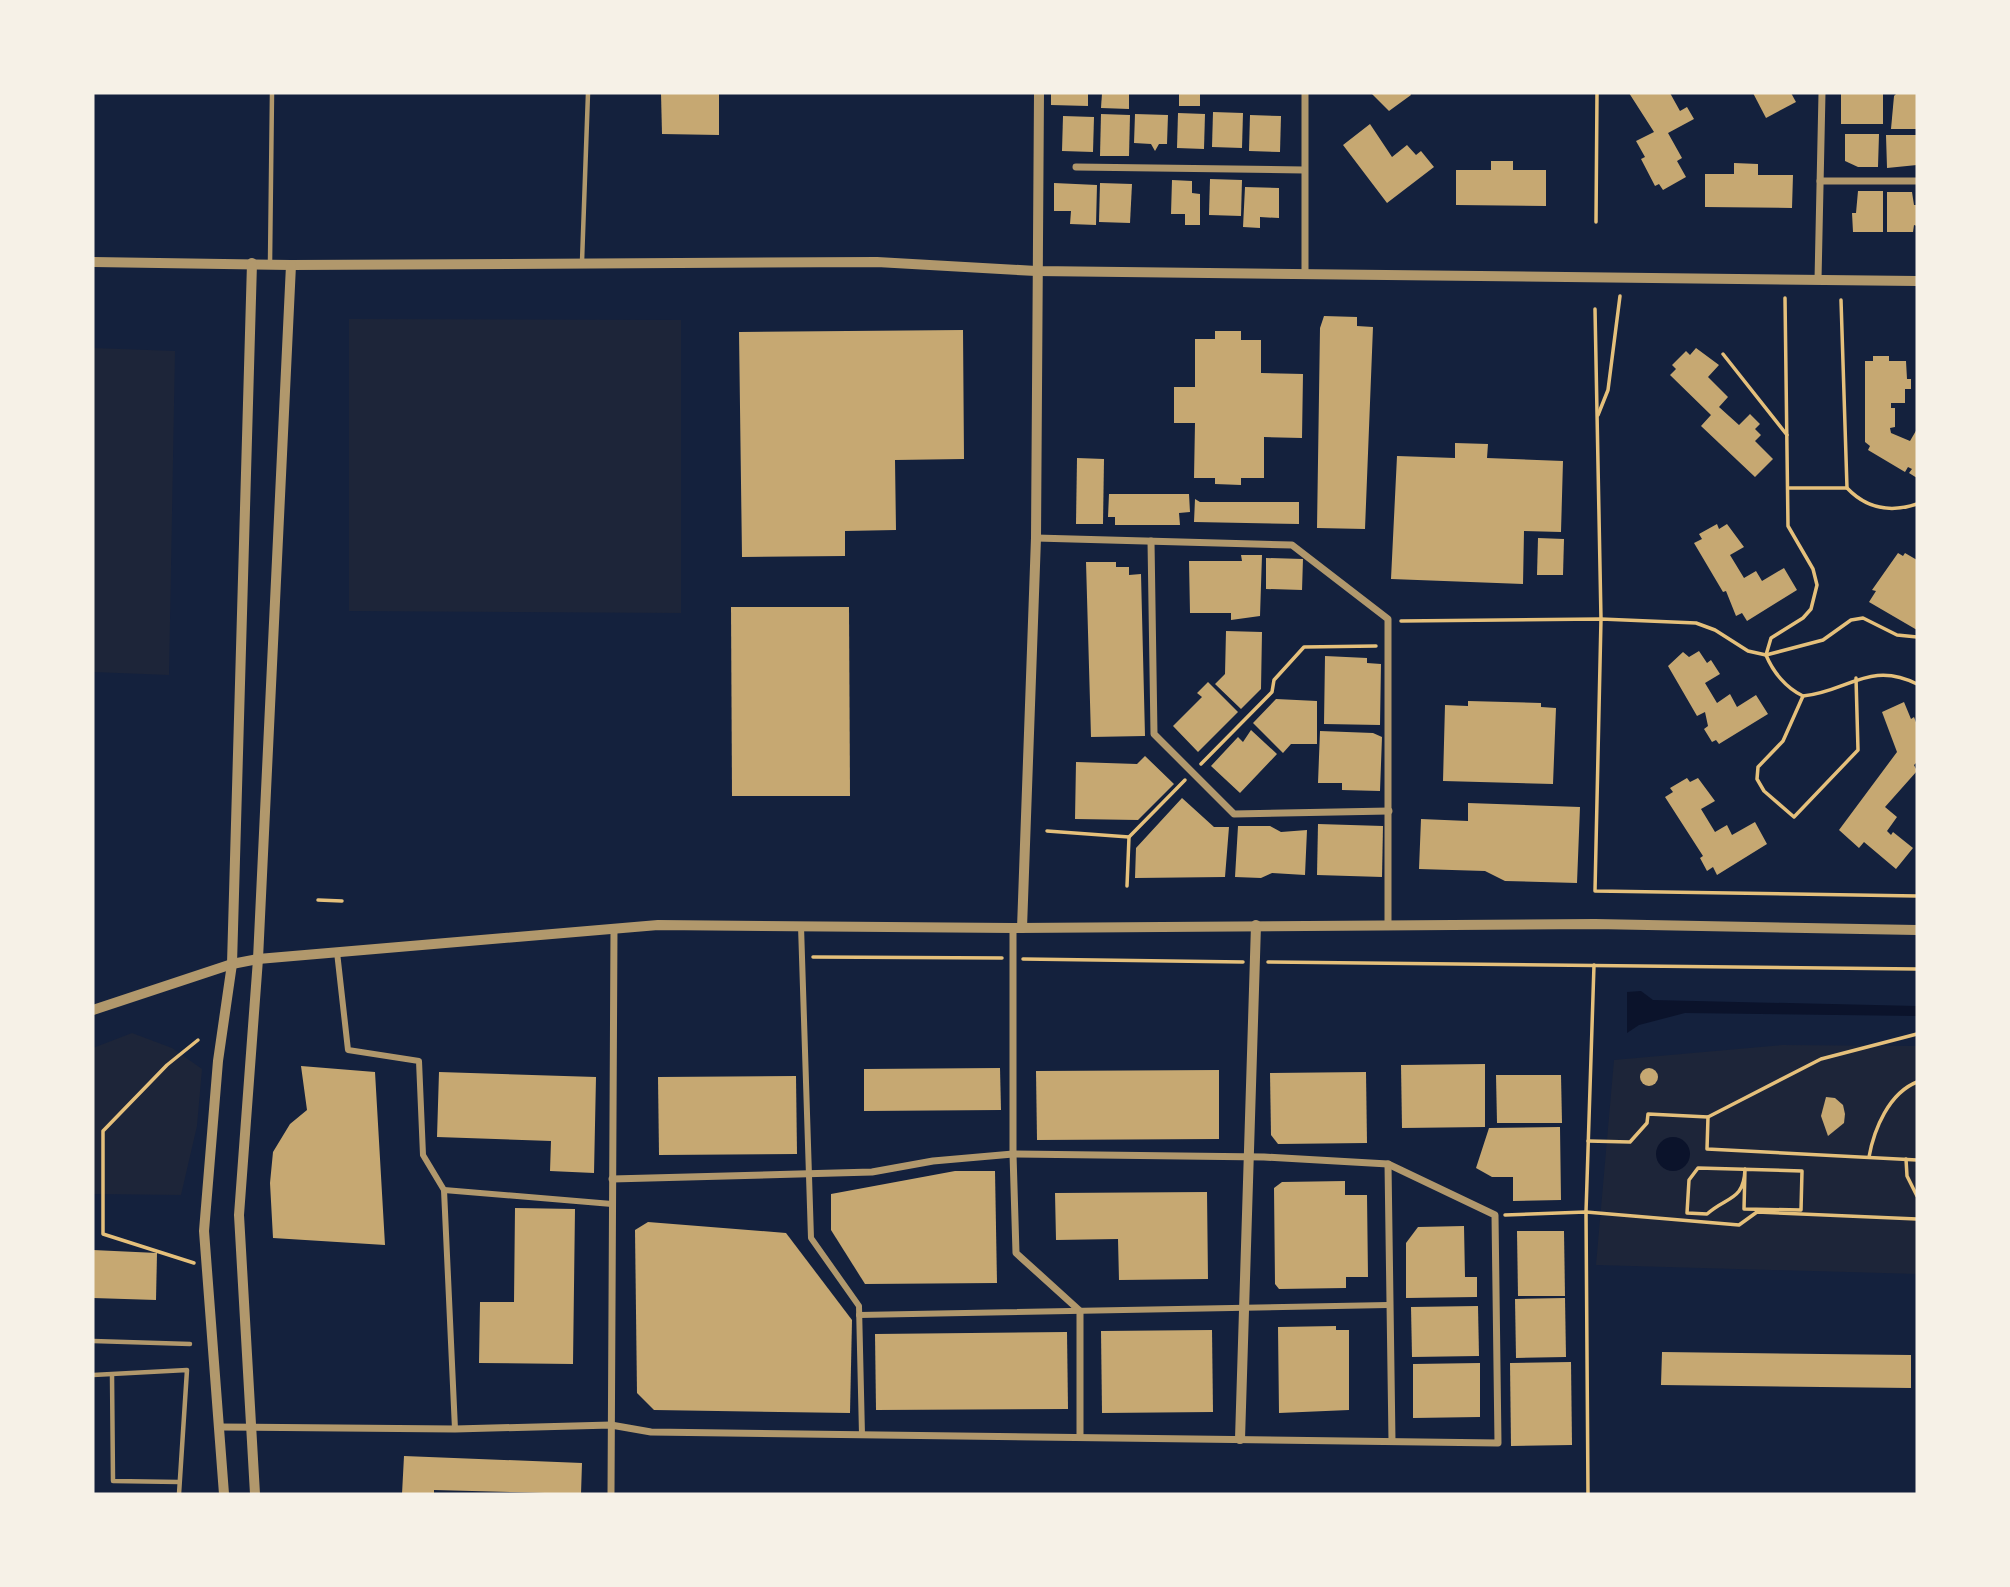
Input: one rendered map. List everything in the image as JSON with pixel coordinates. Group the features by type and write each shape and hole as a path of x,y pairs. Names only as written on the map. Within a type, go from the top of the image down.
{"street":[{"path":"1039,93 1036,538 1018,928 1013,958 1016,1253 1080,1311 1080,1437"},
{"path":"1305,93 1305,272"},
{"path":"1818,280 1822,93"},
{"path":"1076,167 1304,170"},
{"path":"1820,181 1917,181"},
{"path":"93,262 291,265 877,262 1036,271 1917,281"},
{"path":"224,1494 204,1231 218,1061 232,964 252,263"},
{"path":"255,1494 239,1216 258,959 291,265"},
{"path":"1036,538 1292,545 1388,619 1388,925"},
{"path":"1152,541 1154,734 1234,814 1389,811"},
{"path":"93,1010 232,964 258,959 658,925 1018,928 1595,924 1917,930"},
{"path":"1240,1439 1256,925"},
{"path":"801,926 811,1238 859,1306 862,1435"},
{"path":"611,1494 614,929"},
{"path":"337,951 348,1050 419,1061 423,1155 444,1189 455,1429"},
{"path":"220,1427 253,1425 455,1429 611,1425 651,1432 1498,1443 1495,1215 1388,1164 1247,1156 1013,1154 933,1161 872,1172 807,1171 612,1180"},
{"path":"1388,1164 1392,1441"},
{"path":"444,1189 612,1204"},
{"path":"859,1315 1388,1305"}],"lane":[{"path":"270,264 272,93"},
{"path":"582,263 588,93"},
{"path":"93,1342 190,1344"},
{"path":"93,1375 187,1370 179,1494"},
{"path":"112,1375 113,1480 179,1482"}],"path":[{"path":"1596,222 1597,93"},
{"path":"1597,417 1608,390 1619,296"},
{"path":"1785,299 1788,526 1813,569 1815,598 1803,618 1771,638 1766,655 1774,670 1792,691 1803,696 1856,678 1887,674 1917,684"},
{"path":"1841,300 1847,488 1862,503 1905,508 1917,504"},
{"path":"1595,309 1601,619 1595,891 1917,896"},
{"path":"1723,354 1787,436"},
{"path":"1789,488 1847,488"},
{"path":"1127,886 1129,837 1272,692 1274,681 1304,647 1398,647 1399,621 1601,619 1696,623 1715,630 1748,651 1766,655 1823,640 1851,620 1863,618 1888,631 1917,638"},
{"path":"1803,696 1779,747 1758,768 1757,779 1764,791 1794,817 1858,750 1856,678"},
{"path":"1047,831 1129,837"},
{"path":"1122,859 1128,859"},
{"path":"318,900 342,901"},
{"path":"802,957 1917,969"},
{"path":"1588,1494 1586,1212 1594,965"},
{"path":"1588,1141 1630,1142 1647,1123 1648,1115 1708,1117 1821,1059 1917,1034"},
{"path":"198,1041 167,1065 103,1131 103,1234 200,1265"},
{"path":"1869,1157 1874,1133 1886,1111 1905,1087 1917,1082"},
{"path":"1708,1117 1707,1149 1917,1160"},
{"path":"1906,1159 1907,1176 1917,1196"},
{"path":"1744,1180 1742,1190 1736,1196 1722,1201 1706,1214 1687,1213 1689,1180 1698,1168 1745,1169 1802,1171 1801,1210 1744,1209 1745,1169"},
{"path":"1495,1215 1586,1212 1739,1226 1757,1212 1917,1219"}],"shaded area":[{"path":"349,319 681,320 681,613 349,611"},
{"path":"93,348 175,351 169,675 93,672"},
{"path":"1641,991 1653,1000 1917,1006 1917,1016 1685,1013 1639,1025 1627,1033 1627,992"},
{"path":"132,1033 172,1048 202,1069 197,1126 181,1195 93,1194 93,1048"},
{"path":"1782,1045 1917,1046 1917,1274 1596,1265 1614,1060"},
{"path":"1673,1137 1685,1142 1690,1154 1685,1166 1673,1171 1661,1166 1656,1154 1661,1142"}],"building":[{"path":"661,93 719,93 719,135 662,134"},
{"path":"1051,93 1088,93 1088,106 1051,105"},
{"path":"1102,93 1129,93 1129,109 1101,108"},
{"path":"1179,93 1200,93 1200,106 1179,106"},
{"path":"1371,93 1410,93 1411,95 1389,111"},
{"path":"1629,93 1670,93 1680,111 1687,107 1694,119 1668,133 1682,158 1677,161 1686,177 1663,190 1659,184 1655,186 1641,159 1645,157 1636,141 1654,132"},
{"path":"1753,93 1791,93 1796,102 1766,118"},
{"path":"1841,93 1883,93 1883,124 1841,124"},
{"path":"1897,93 1917,93 1917,129 1891,129 1894,96"},
{"path":"1213,112 1243,113 1242,148 1212,147"},
{"path":"1178,113 1205,114 1204,149 1177,148"},
{"path":"1101,114 1130,115 1129,156 1100,156"},
{"path":"1135,114 1168,115 1167,144 1159,144 1155,151 1151,144 1134,143"},
{"path":"1250,115 1281,116 1280,152 1249,151"},
{"path":"1063,116 1094,117 1093,152 1062,151"},
{"path":"1370,124 1392,157 1407,145 1416,155 1421,151 1434,167 1387,203 1343,145"},
{"path":"1845,134 1879,134 1878,167 1858,167 1845,161"},
{"path":"1886,135 1917,135 1917,165 1887,168"},
{"path":"1491,161 1513,161 1513,170 1546,170 1546,206 1456,205 1456,170 1491,170"},
{"path":"1734,163 1758,164 1758,175 1793,175 1792,208 1705,207 1705,174 1734,174"},
{"path":"1210,179 1242,180 1241,216 1209,215"},
{"path":"1172,180 1192,181 1192,193 1200,194 1200,225 1185,225 1185,214 1171,214"},
{"path":"1054,183 1097,185 1096,225 1070,224 1071,211 1054,211"},
{"path":"1100,183 1132,184 1130,223 1099,222"},
{"path":"1245,187 1279,188 1279,218 1260,217 1260,228 1243,227"},
{"path":"1858,191 1883,191 1883,232 1853,232 1852,213 1856,213"},
{"path":"1887,192 1912,192 1914,205 1917,205 1917,226 1914,225 1913,232 1887,232"},
{"path":"1324,316 1357,317 1357,326 1373,327 1365,529 1317,528 1320,328"},
{"path":"963,330 964,459 895,460 896,530 845,531 845,556 742,557 739,332"},
{"path":"1215,331 1241,331 1241,340 1261,340 1261,373 1303,374 1302,438 1264,437 1264,478 1241,478 1241,485 1215,484 1215,478 1194,478 1195,423 1174,423 1174,387 1195,387 1195,339 1215,339"},
{"path":"1696,348 1719,365 1708,377 1728,397 1719,407 1739,425 1750,414 1760,424 1755,429 1761,435 1755,441 1773,459 1755,477 1701,426 1711,415 1670,375 1676,369 1672,365 1686,351 1690,355"},
{"path":"1873,356 1889,356 1889,361 1906,361 1907,379 1911,379 1911,389 1905,389 1905,403 1891,403 1891,408 1895,408 1895,427 1890,428 1891,433 1910,441 1917,429 1917,478 1909,473 1912,469 1908,467 1905,472 1868,450 1870,446 1865,442 1865,361 1873,361"},
{"path":"1455,443 1488,444 1487,458 1563,461 1561,532 1524,531 1523,584 1391,579 1397,456 1455,458"},
{"path":"1077,458 1104,459 1103,524 1076,524"},
{"path":"1109,494 1189,494 1190,512 1179,513 1180,525 1115,525 1115,517 1108,517"},
{"path":"1195,499 1200,502 1299,502 1299,524 1194,522"},
{"path":"1717,524 1719,529 1727,524 1744,547 1730,555 1744,578 1756,571 1762,581 1784,568 1797,590 1747,621 1742,613 1736,616 1726,591 1723,592 1694,543 1702,539 1699,534"},
{"path":"1538,538 1564,539 1563,575 1537,575"},
{"path":"1898,553 1903,556 1905,553 1917,560 1917,630 1869,602 1876,591 1872,590"},
{"path":"1241,555 1262,555 1260,616 1231,620 1231,613 1190,613 1189,561 1242,561"},
{"path":"1266,558 1303,559 1302,590 1266,589"},
{"path":"1086,562 1116,562 1116,567 1129,567 1129,575 1141,574 1145,736 1091,737"},
{"path":"731,607 849,607 850,796 732,796"},
{"path":"1226,631 1262,632 1261,689 1241,709 1215,684 1225,674"},
{"path":"1699,651 1707,663 1711,660 1720,674 1705,683 1717,703 1730,694 1737,707 1756,695 1768,714 1719,744 1716,740 1712,742 1704,729 1708,726 1705,712 1697,716 1668,666 1683,652 1689,657"},
{"path":"1325,656 1367,658 1367,663 1381,664 1380,725 1324,724"},
{"path":"1208,682 1238,712 1198,752 1173,726 1202,697 1197,693"},
{"path":"1276,699 1317,701 1317,744 1291,744 1283,753 1253,723"},
{"path":"1468,701 1541,703 1541,707 1556,708 1553,784 1443,781 1445,705 1468,706"},
{"path":"1904,702 1911,719 1914,717 1917,725 1917,762 1914,765 1917,771 1885,807 1897,817 1887,831 1891,835 1893,832 1913,848 1896,869 1864,842 1859,848 1839,830 1897,752 1882,712"},
{"path":"1251,730 1277,754 1240,793 1211,766 1238,737 1243,742"},
{"path":"1320,731 1373,733 1382,737 1380,791 1342,790 1342,783 1318,783"},
{"path":"1145,756 1174,784 1138,820 1075,819 1076,762 1137,764"},
{"path":"1687,778 1690,782 1698,778 1715,801 1701,809 1715,832 1727,825 1732,835 1755,822 1767,844 1717,875 1713,867 1707,871 1700,858 1703,856 1665,797 1673,792 1670,788"},
{"path":"1182,798 1214,827 1229,827 1225,877 1135,878 1136,848"},
{"path":"1468,803 1580,807 1577,883 1505,881 1485,871 1419,869 1421,819 1468,821"},
{"path":"1318,824 1383,826 1382,877 1317,875"},
{"path":"1238,826 1270,826 1281,832 1307,830 1305,875 1272,873 1261,878 1235,877"},
{"path":"1485,1064 1485,1127 1402,1128 1401,1065"},
{"path":"301,1066 375,1072 385,1245 273,1238 270,1183 273,1152 290,1124 307,1110"},
{"path":"1000,1068 1001,1110 864,1111 864,1069"},
{"path":"1649,1068 1655,1071 1658,1077 1655,1083 1649,1086 1643,1083 1640,1077 1643,1071"},
{"path":"1219,1070 1219,1139 1037,1140 1036,1071"},
{"path":"439,1072 596,1077 594,1173 550,1171 551,1141 437,1137"},
{"path":"1366,1072 1367,1143 1278,1144 1271,1135 1270,1073"},
{"path":"1496,1075 1561,1075 1562,1123 1497,1123"},
{"path":"796,1076 797,1154 659,1155 658,1077"},
{"path":"1826,1097 1835,1098 1843,1105 1845,1114 1844,1123 1828,1136 1821,1116"},
{"path":"1560,1127 1561,1200 1513,1201 1513,1177 1492,1177 1476,1168 1489,1128"},
{"path":"955,1171 995,1171 997,1283 865,1284 831,1230 831,1194"},
{"path":"1345,1181 1345,1195 1367,1195 1368,1277 1346,1277 1346,1288 1279,1289 1275,1284 1274,1188 1282,1182"},
{"path":"1207,1192 1208,1279 1119,1280 1118,1239 1056,1240 1055,1193"},
{"path":"515,1208 575,1209 573,1364 479,1363 480,1302 514,1302"},
{"path":"648,1222 786,1233 852,1320 850,1413 654,1410 637,1393 635,1230"},
{"path":"1464,1226 1465,1277 1477,1277 1477,1297 1406,1298 1406,1243 1418,1227"},
{"path":"1517,1231 1564,1231 1565,1296 1518,1296"},
{"path":"93,1250 157,1253 156,1300 93,1298"},
{"path":"1565,1298 1566,1357 1516,1358 1515,1299"},
{"path":"1478,1306 1479,1356 1412,1357 1411,1307"},
{"path":"1336,1326 1336,1330 1349,1330 1349,1410 1279,1413 1278,1327"},
{"path":"1212,1330 1213,1412 1102,1413 1101,1331"},
{"path":"1067,1332 1068,1409 876,1410 875,1334"},
{"path":"1662,1352 1911,1355 1911,1388 1661,1385"},
{"path":"1571,1362 1572,1445 1511,1446 1510,1363"},
{"path":"1480,1363 1480,1417 1413,1418 1413,1364"},
{"path":"404,1456 582,1463 581,1494 434,1490 434,1494 402,1494"}]}
